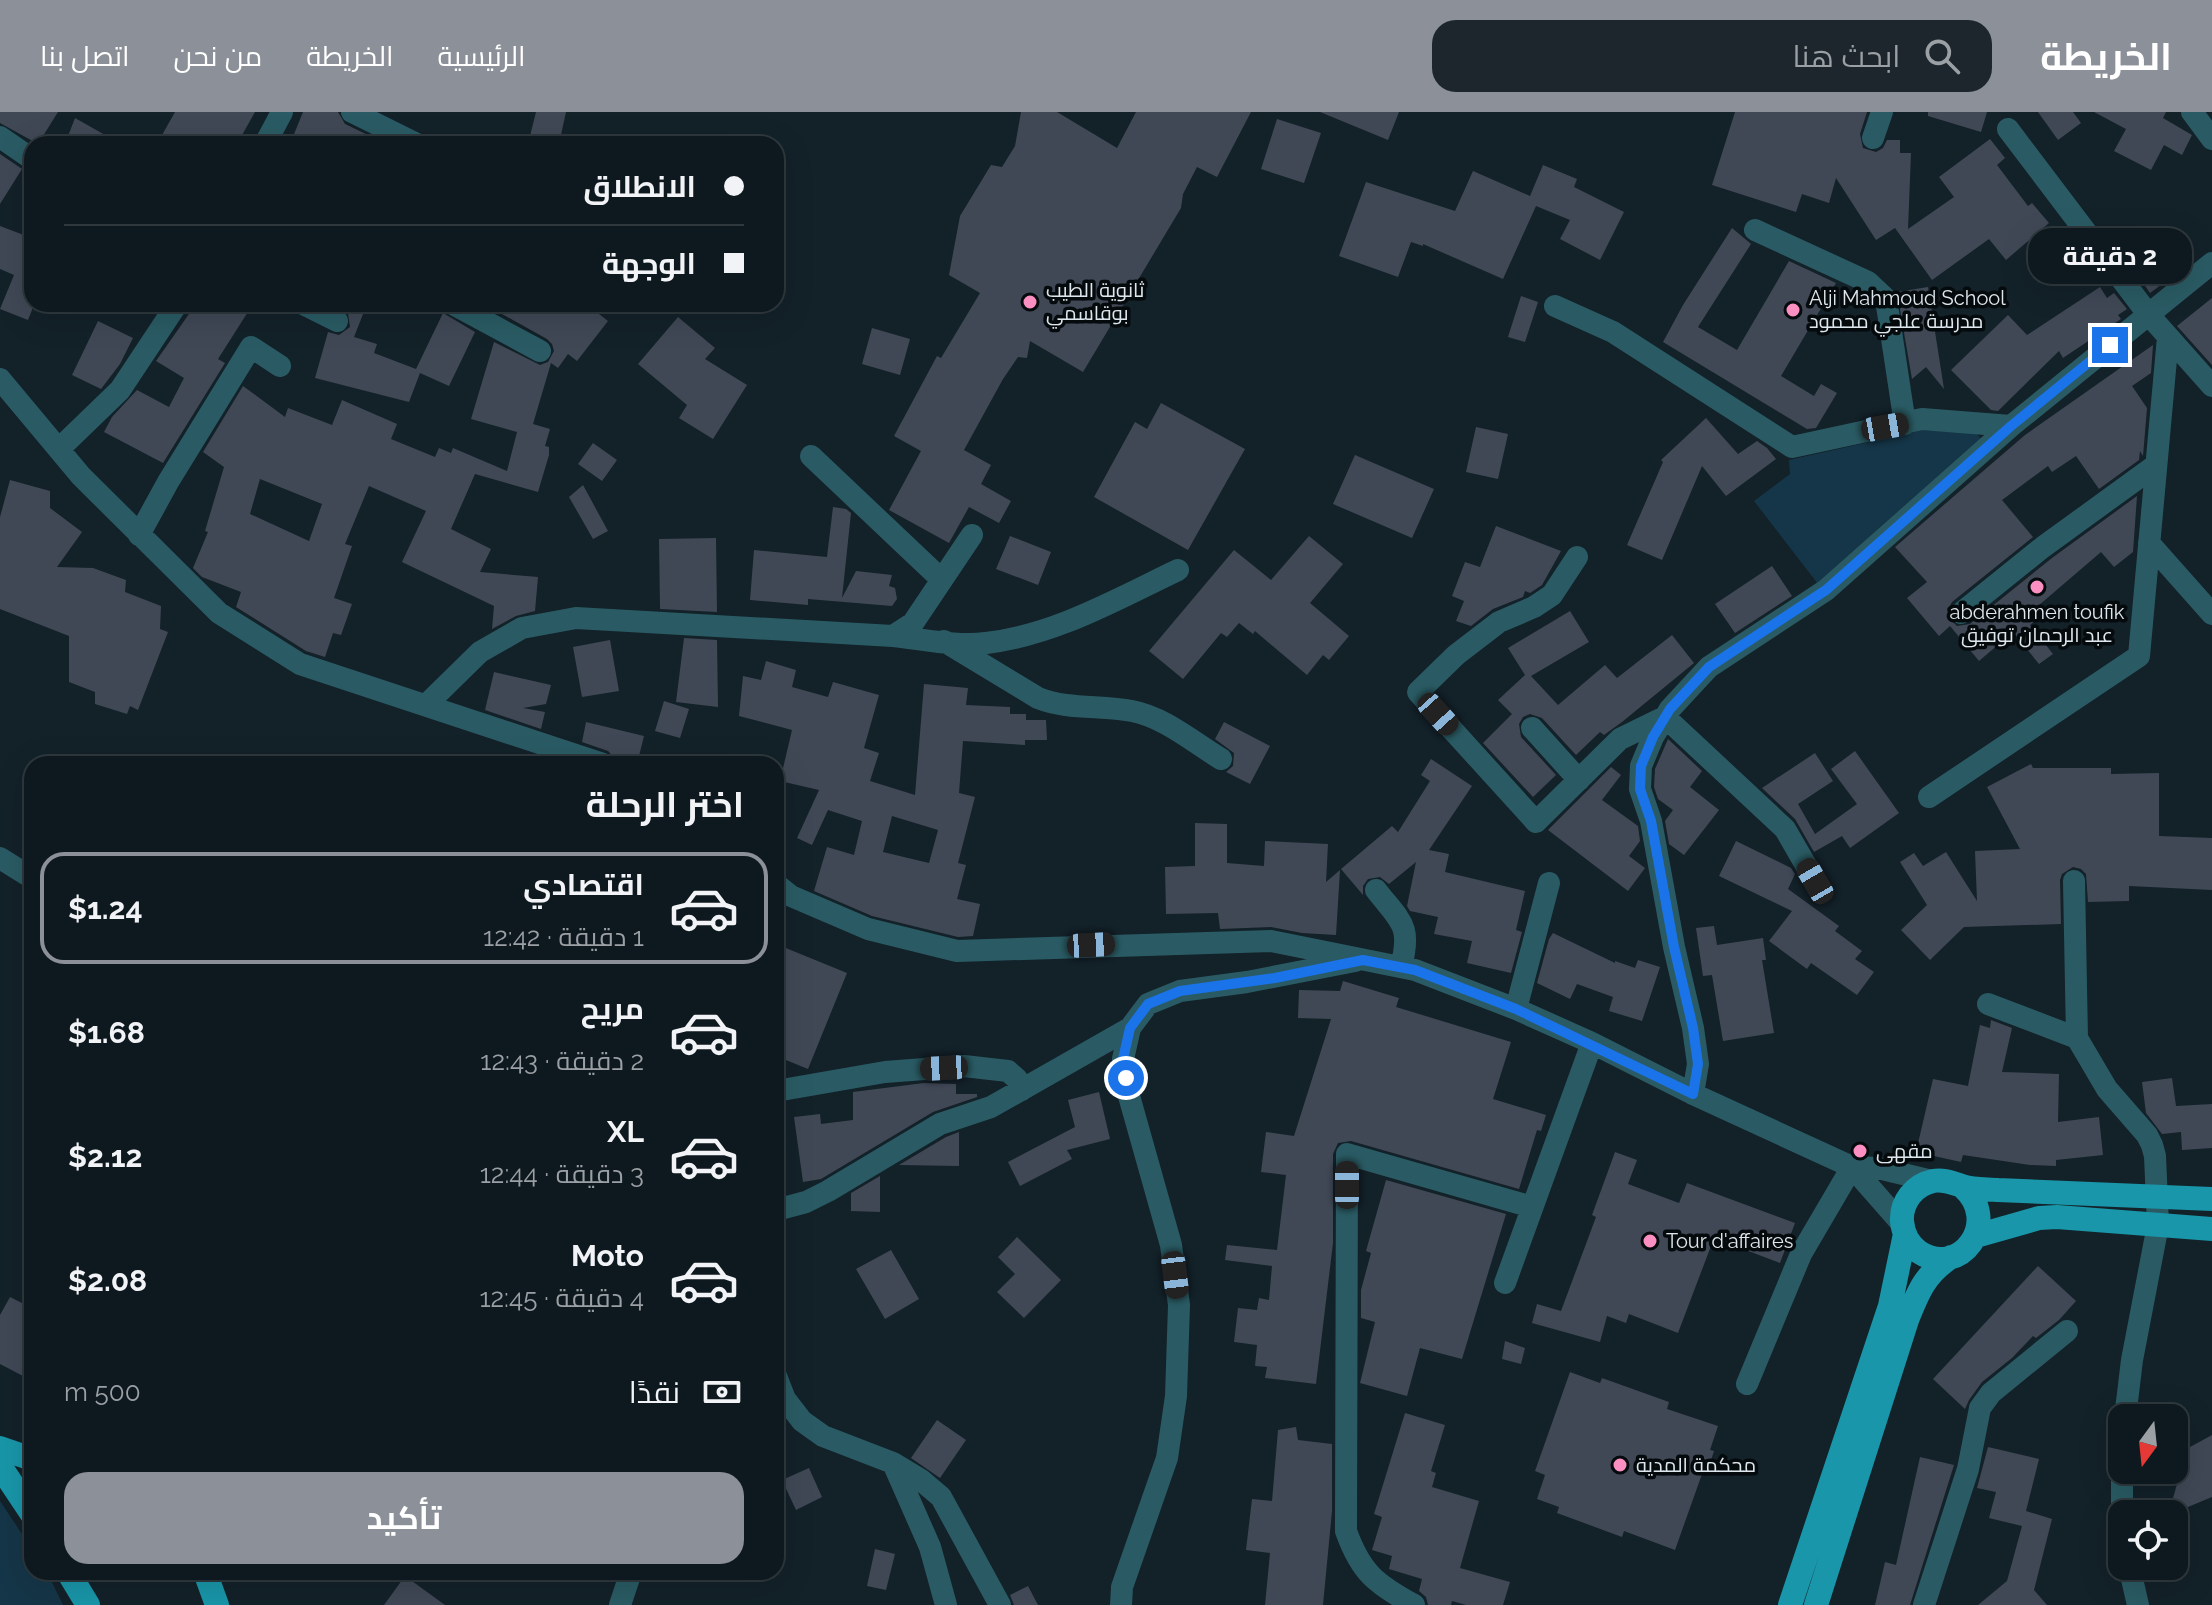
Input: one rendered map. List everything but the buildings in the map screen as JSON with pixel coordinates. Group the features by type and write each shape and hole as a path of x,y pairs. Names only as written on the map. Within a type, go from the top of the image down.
{"main road":[{"path":"1790,1605 1899,1275 1906,1201 1921,1185 1932,1181 1953,1182 1971,1194 1980,1215 1976,1236 1961,1253 1932,1269 1918,1292 1816,1605"},
{"path":"1963,1187 2212,1199"},
{"path":"1976,1236 2039,1218 2057,1217 2212,1229"},
{"path":"1903,1229 1919,1252 1929,1257 1951,1257"},
{"path":"0,1448 24,1456"},
{"path":"0,1466 24,1498"},
{"path":"73,1580 87,1603"},
{"path":"87,1603 90,1580"},
{"path":"208,1580 217,1605"}],"street":[{"path":"269,136 282,112"},
{"path":"352,112 401,136"},
{"path":"1873,138 1882,112"},
{"path":"2192,112 2212,139"},
{"path":"2008,129 2148,314 2212,386"},
{"path":"0,137 24,154"},
{"path":"1755,230 1868,282 1886,299 1905,424"},
{"path":"1693,1094 1698,1064 1693,1028 1674,947 1651,821 1640,789 1641,766 1665,717 1709,667 1826,590 2011,426 2212,263"},
{"path":"1555,306 1613,332 1792,447 1922,419 2011,426"},
{"path":"59,449 120,390 172,312"},
{"path":"319,312 337,321"},
{"path":"468,312 540,351"},
{"path":"1929,797 2139,656 2168,337"},
{"path":"139,535 251,347 280,366"},
{"path":"0,379 81,476 219,613 300,664 579,756"},
{"path":"811,456 942,580"},
{"path":"1961,613 2043,547 2156,465"},
{"path":"893,636 913,623 972,535"},
{"path":"2149,543 2212,614"},
{"path":"1577,557 1552,595 1534,607 1499,622 1456,655 1418,692 1536,822 1620,739 1665,717"},
{"path":"426,705 480,652 522,628 576,618 984,644 1026,636 1081,616 1178,570"},
{"path":"944,641 1038,698 1054,704 1130,710 1151,716 1221,759"},
{"path":"1665,717 1785,829 1815,881"},
{"path":"1532,728 1579,780"},
{"path":"0,858 24,873"},
{"path":"2074,881 2077,1038 2107,1089 2147,1135 2155,1156 2158,1225 2127,1404"},
{"path":"1516,1009 1549,883"},
{"path":"784,890 868,929 957,951 1271,941 1415,970 1516,1009 1592,1043 1693,1094 1852,1167 1878,1168 1932,1181"},
{"path":"1376,890 1406,930 1407,944 1401,967"},
{"path":"784,1208 806,1202 940,1124 991,1107 1022,1090 1130,1028 1148,1004 1180,991 1261,980 1363,960"},
{"path":"1988,1004 2077,1038"},
{"path":"1121,1605 1122,1587 1167,1458 1176,1396 1179,1305 1171,1245 1127,1084 1123,1059 1130,1028"},
{"path":"1505,1283 1592,1043"},
{"path":"784,1090 885,1072 964,1066 1008,1071 1017,1079 1022,1090"},
{"path":"1414,1605 1374,1581 1355,1558 1346,1531 1347,1154 1532,1207"},
{"path":"1852,1167 1903,1229"},
{"path":"1747,1384 1801,1254 1852,1167"},
{"path":"1924,1605 1968,1469 1980,1408 1991,1393 2067,1331"},
{"path":"784,1396 802,1421 823,1436 893,1463 941,1497 1000,1605"},
{"path":"893,1463 930,1547 946,1605"},
{"path":"620,1605 628,1580"},
{"path":"2132,1580 2138,1605"}],"shaded area":[{"path":"1923,430 1976,433 1982,440 1818,584 1754,501 1790,474 1789,460"},
{"path":"0,1501 24,1537 24,1580 51,1580 63,1605 0,1605"}],"place":[{"name":"ثانوية الطيب بوقاسمي","path":"1030,302"},
{"name":"Alji Mahmoud School مدرسة علجي محمود","path":"1793,310"},
{"name":"abderahmen toufik عبد الرحمان توفيق","path":"2037,587"},
{"name":"مقهى","path":"1860,1151"},
{"name":"Tour d'affaires","path":"1650,1241"},
{"name":"محكمة المدية","path":"1620,1465"}],"route":[{"path":"1126,1078 1123,1059 1130,1028 1148,1004 1180,991 1275,978 1363,960 1415,970 1516,1009 1693,1094 1698,1064 1693,1028 1674,947 1651,821 1640,789 1641,766 1653,737 1670,709 1709,667 1826,590 2011,426 2110,345"}]}
